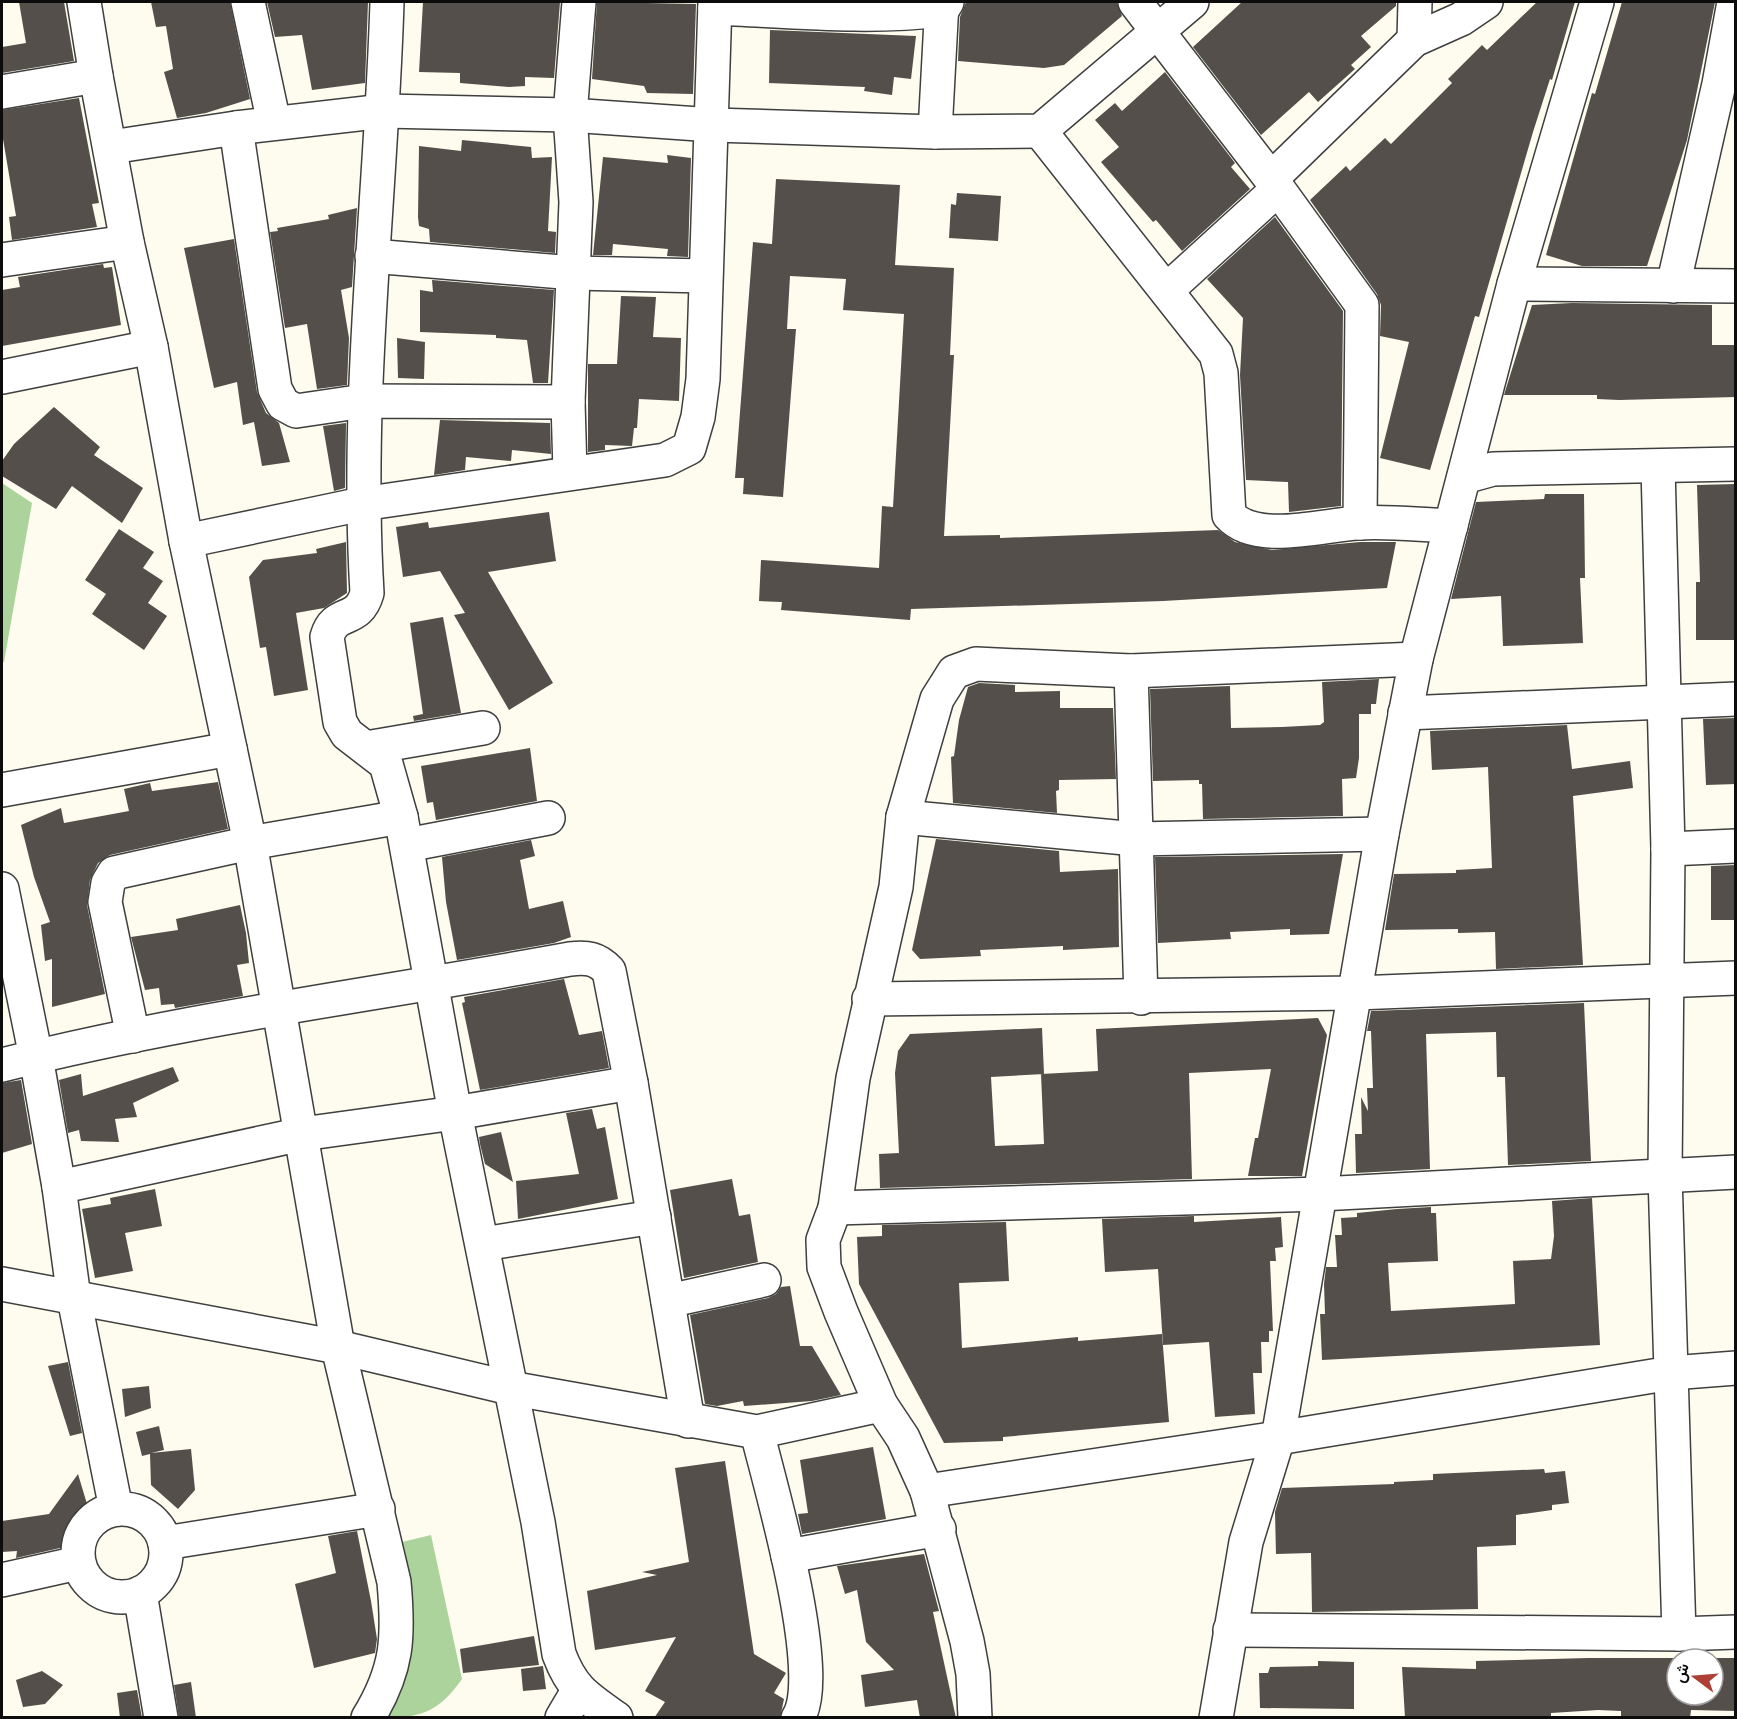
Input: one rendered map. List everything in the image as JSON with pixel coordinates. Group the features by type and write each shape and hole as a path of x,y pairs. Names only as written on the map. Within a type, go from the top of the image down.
{"street":[{"path":"84,2 127,242 151,347 186,541 250,843 338,1347 394,1582 397,1620 394,1658 385,1690 368,1718"},
{"path":"248,2 274,123"},
{"path":"387,2 384,111 372,256 364,401 362,504 367,593 363,605 356,614 337,619 330,627 327,637 340,722 347,734 386,764 404,831 454,1113 483,1244 538,1522 559,1654 567,1674 570,1704 616,1718"},
{"path":"570,472 568,402 576,202 570,114 579,2"},
{"path":"1135,2 1158,28 1275,184 1362,305 1359,523"},
{"path":"111,147 236,128 384,111 570,114 713,125 935,132 1040,131 1158,28 1192,2"},
{"path":"1414,40 1415,2"},
{"path":"1167,290 1275,184 1414,40 1461,19 1486,2"},
{"path":"1216,1718 1246,1542 1278,1438 1383,834 1416,659 1514,284 1597,2"},
{"path":"1672,286 1727,84 1734,2"},
{"path":"186,541 362,504 665,460 689,448 698,417 703,379 705,276 713,125 715,5 873,15 944,4 935,132"},
{"path":"2,92 96,76"},
{"path":"236,128 274,389 283,404 296,411 364,401 568,402"},
{"path":"1040,131 1216,354 1221,373 1229,515 1237,524 1260,530 1289,531 1359,523 1451,526"},
{"path":"2,260 127,242"},
{"path":"372,256 574,273 705,276"},
{"path":"1514,284 1736,286"},
{"path":"2,376 151,347"},
{"path":"1464,477 1493,469 1736,464"},
{"path":"1658,466 1666,702 1668,849 1665,1175 1679,1634"},
{"path":"975,1718 973,1674 967,1641 939,1529 927,1491 903,1438 881,1405 824,1267 823,1240 835,1208 853,1078 896,887 903,817 937,699 954,672 976,664 1131,671 1416,659"},
{"path":"1131,671 1141,998"},
{"path":"1405,713 1736,699"},
{"path":"366,748 483,728"},
{"path":"2,790 230,749"},
{"path":"903,817 1136,839 1383,834"},
{"path":"133,1036 105,902 108,883 114,873 250,843 548,818"},
{"path":"1668,849 1736,846"},
{"path":"2,890 36,1057 59,1187 74,1298 116,1509"},
{"path":"2,1065 133,1036 280,1008 431,985 577,958 599,961 609,971 631,1083 688,1421"},
{"path":"869,999 1141,998 1356,993 1736,978"},
{"path":"59,1187 302,1134 454,1113 631,1083"},
{"path":"835,1208 1320,1194 1736,1172"},
{"path":"483,1244 654,1218"},
{"path":"668,1301 764,1280"},
{"path":"2,1284 338,1347 510,1388 757,1432 881,1405"},
{"path":"927,1491 1278,1438 1671,1373 1736,1368"},
{"path":"757,1432 788,1556 805,1663 807,1690 798,1718"},
{"path":"116,1509 135,1511 147,1517 157,1526 165,1543 165,1560 160,1575 154,1584 140,1593 120,1597 100,1592 88,1581 78,1563 78,1546 84,1530 96,1517 116,1509"},
{"path":"165,1543 378,1509"},
{"path":"788,1556 939,1529"},
{"path":"2,1580 78,1563"},
{"path":"140,1593 162,1718"},
{"path":"1230,1630 1679,1634 1736,1632"}],"green space":[{"path":"2,483 32,503 4,662 2,662"},
{"path":"431,1535 462,1679 447,1698 431,1709 412,1716 389,1718 396,1673 394,1544"}],"building":[{"path":"19,2 64,2 74,61 2,73 2,47 26,43"},
{"path":"151,2 230,2 250,99 206,113 177,118 164,72 173,69 166,26 156,27"},
{"path":"267,2 368,2 365,83 312,90 302,35 275,37"},
{"path":"423,2 560,2 554,78 525,77 525,86 509,87 460,83 460,73 419,72"},
{"path":"597,2 696,4 693,94 647,93 644,86 592,79"},
{"path":"966,2 1117,2 1122,16 1064,65 1044,68 958,61 960,17"},
{"path":"1242,2 1396,2 1396,6 1361,36 1371,47 1351,65 1355,69 1318,102 1309,92 1261,135 1193,47"},
{"path":"1537,2 1575,2 1552,80 1550,79 1533,132 1479,317 1475,316 1430,470 1380,458 1409,342 1380,336 1381,305 1377,294 1310,200 1346,166 1350,171 1385,138 1391,144 1452,83 1448,79 1482,45 1487,50"},
{"path":"1622,2 1715,2 1687,140 1647,266 1582,266 1546,255 1592,93 1595,94"},
{"path":"770,30 916,36 911,79 894,77 892,95 864,91 865,87 769,83"},
{"path":"1165,72 1235,163 1231,167 1250,189 1182,251 1156,220 1153,222 1101,162 1119,147 1095,120 1115,103 1122,111"},
{"path":"79,98 99,203 92,204 97,227 12,240 9,217 16,216 2,133 2,110"},
{"path":"462,140 531,147 532,158 552,157 548,231 556,232 555,253 430,242 429,229 419,226 419,146 461,151"},
{"path":"667,155 691,158 688,257 667,256 668,249 613,244 612,255 593,255 603,157 668,163"},
{"path":"776,179 900,185 895,265 954,268 950,355 954,355 944,536 1000,535 1000,538 1218,530 1235,542 1272,550 1360,542 1396,542 1387,588 1163,601 911,609 910,620 781,610 782,602 759,601 761,560 879,568 882,506 893,507 904,314 843,310 846,279 790,276 787,329 796,329 783,497 743,494 744,478 735,478 753,242 772,244"},
{"path":"957,193 1001,196 998,241 949,238 951,204 956,205"},
{"path":"357,208 352,287 341,290 349,338 347,385 317,389 307,324 285,328 270,232 278,231 277,228 329,219 328,215"},
{"path":"1275,217 1343,311 1341,506 1289,512 1288,482 1246,480 1240,375 1243,318 1207,279"},
{"path":"234,239 257,392 266,413 279,423 290,462 262,466 254,422 243,425 237,382 214,388 184,248"},
{"path":"103,264 104,268 112,267 121,325 2,346 2,290 20,287 18,277"},
{"path":"432,280 554,290 548,383 533,383 527,340 496,338 496,335 420,332 420,290 433,292"},
{"path":"621,296 656,297 653,337 681,338 679,401 639,399 637,428 634,428 632,446 605,445 605,450 588,452 588,364 617,364"},
{"path":"1572,303 1712,305 1712,345 1736,345 1736,397 1619,400 1597,399 1597,395 1504,395 1532,305"},
{"path":"397,338 425,342 424,379 398,378"},
{"path":"54,407 100,447 94,455 143,488 122,523 72,486 56,509 2,476 2,461 14,444"},
{"path":"440,420 550,423 551,454 512,450 511,461 466,457 465,470 434,475"},
{"path":"346,423 345,488 334,491 323,426"},
{"path":"1736,484 1736,640 1696,640 1696,582 1700,582 1697,485"},
{"path":"1545,494 1584,494 1585,578 1580,578 1583,643 1503,646 1501,596 1451,599 1476,502 1544,499"},
{"path":"549,512 556,561 488,572 553,683 509,710 454,615 465,613 440,571 403,577 396,527 428,522 429,528"},
{"path":"119,529 154,552 143,568 163,581 148,603 167,616 144,650 92,614 106,594 85,580"},
{"path":"346,542 347,593 324,608 296,613 308,690 274,696 266,647 260,648 249,577 263,560 317,553 316,549"},
{"path":"443,617 461,713 414,721 413,716 423,714 410,623"},
{"path":"1379,679 1376,704 1371,704 1371,714 1359,714 1359,758 1356,778 1342,779 1343,816 1203,819 1202,784 1199,784 1199,780 1153,781 1150,689 1230,686 1231,728 1282,727 1320,725 1324,722 1322,682"},
{"path":"979,683 1015,685 1015,692 1060,691 1060,708 1113,708 1116,779 1059,780 1059,790 1056,791 1057,813 953,803 951,757 954,756 959,720 968,687"},
{"path":"1736,718 1736,784 1706,785 1703,719"},
{"path":"1567,725 1572,769 1630,761 1633,788 1573,796 1583,965 1496,969 1495,932 1458,933 1458,929 1385,930 1394,874 1456,873 1456,870 1492,868 1488,767 1432,770 1430,731"},
{"path":"530,748 537,801 436,820 433,802 427,803 421,766"},
{"path":"218,782 228,829 110,855 98,863 90,880 87,905 105,994 52,1007 52,959 45,961 41,925 50,922 34,877 21,825 61,808 64,823 129,811 124,789 150,783 152,791"},
{"path":"936,839 1059,851 1060,872 1118,869 1119,947 1063,950 1063,946 980,950 981,956 920,959 912,950"},
{"path":"531,840 535,856 520,860 529,909 563,901 571,937 554,943 457,960 446,902 442,857"},
{"path":"1343,854 1329,934 1290,935 1290,929 1230,932 1231,939 1158,943 1155,857"},
{"path":"1736,865 1736,920 1711,920 1711,866"},
{"path":"240,905 249,963 237,965 243,996 175,1008 174,1004 161,1005 159,988 145,990 131,937 178,930 176,919"},
{"path":"564,979 579,1035 602,1031 609,1068 480,1090 462,1003 465,1002 464,997"},
{"path":"1584,1003 1591,1161 1508,1165 1505,1077 1497,1077 1496,1032 1426,1034 1430,1169 1356,1173 1355,1134 1362,1134 1361,1097 1368,1111 1367,1088 1373,1088 1371,1031 1367,1031 1371,1011"},
{"path":"1318,1018 1327,1035 1302,1176 1248,1176 1271,1069 1189,1073 1192,1179 880,1188 879,1154 899,1153 895,1073 898,1051 910,1034 1042,1028 1044,1074 1098,1071 1096,1029","holes":["1041,1074 1044,1144 995,1146 991,1077"]},
{"path":"173,1067 179,1081 133,1103 137,1117 115,1119 119,1142 81,1141 79,1130 68,1133 59,1080 81,1074 83,1096"},
{"path":"21,1080 32,1144 2,1153 2,1083"},
{"path":"592,1109 597,1129 605,1127 618,1199 518,1219 516,1181 579,1174 566,1113"},
{"path":"501,1132 513,1182 485,1164 480,1144 479,1137"},
{"path":"732,1179 739,1216 750,1214 758,1262 684,1278 670,1190"},
{"path":"155,1189 162,1226 125,1233 133,1271 95,1278 82,1209 111,1204 110,1198"},
{"path":"1592,1198 1600,1345 1322,1360 1320,1314 1325,1314 1326,1267 1337,1267 1335,1235 1342,1235 1341,1218 1357,1217 1357,1213 1431,1207 1431,1213 1436,1213 1438,1261 1388,1263 1391,1311 1515,1304 1513,1261 1551,1259 1554,1236 1552,1201"},
{"path":"1194,1216 1194,1222 1281,1217 1283,1247 1275,1248 1276,1261 1270,1261 1273,1331 1269,1331 1269,1342 1261,1342 1262,1373 1253,1373 1255,1414 1215,1417 1209,1342 1163,1345 1158,1269 1105,1272 1102,1219"},
{"path":"1006,1222 1009,1281 959,1283 962,1348 1078,1337 1078,1341 1162,1334 1169,1422 1003,1437 1003,1441 944,1443 859,1284 857,1237 882,1236 882,1225"},
{"path":"790,1286 800,1346 812,1346 841,1395 812,1401 744,1406 743,1401 717,1406 705,1404 690,1315 768,1298 776,1294 781,1287"},
{"path":"68,1362 82,1433 70,1436 48,1366"},
{"path":"149,1386 151,1408 125,1417 122,1389"},
{"path":"159,1426 164,1450 151,1453 191,1449 195,1490 178,1509 151,1485 150,1454 142,1456 136,1432"},
{"path":"873,1447 886,1519 802,1534 798,1514 808,1513 800,1460"},
{"path":"725,1461 754,1654 786,1673 774,1693 784,1699 780,1718 654,1718 665,1702 645,1691 676,1637 595,1650 587,1591 657,1575 642,1572 689,1562 675,1468"},
{"path":"1544,1469 1545,1473 1565,1471 1569,1503 1552,1505 1552,1510 1516,1515 1516,1545 1477,1547 1478,1609 1312,1612 1311,1553 1276,1554 1275,1512 1282,1488 1394,1484 1394,1482 1433,1480 1433,1474"},
{"path":"78,1474 87,1504 69,1528 77,1532 69,1546 16,1558 17,1551 2,1552 2,1521 49,1514"},
{"path":"357,1531 377,1639 375,1653 314,1668 295,1584 336,1573 328,1536"},
{"path":"924,1554 939,1611 933,1612 956,1718 920,1718 917,1700 865,1707 861,1675 894,1670 866,1642 857,1590 845,1594 837,1566"},
{"path":"534,1636 539,1665 463,1673 460,1649"},
{"path":"1665,1658 1665,1707 1725,1707 1725,1658 1736,1658 1736,1711 1691,1710 1690,1718 1621,1718 1621,1711 1598,1710 1551,1713 1551,1718 1405,1718 1402,1667 1476,1669 1476,1661"},
{"path":"1318,1661 1354,1662 1354,1709 1260,1708 1259,1673 1268,1673 1270,1667 1318,1666"},
{"path":"543,1666 546,1689 523,1691 521,1669"},
{"path":"42,1671 63,1685 45,1704 23,1707 16,1680"},
{"path":"191,1682 196,1718 179,1718 174,1685"},
{"path":"137,1690 142,1718 120,1718 117,1693"}]}
